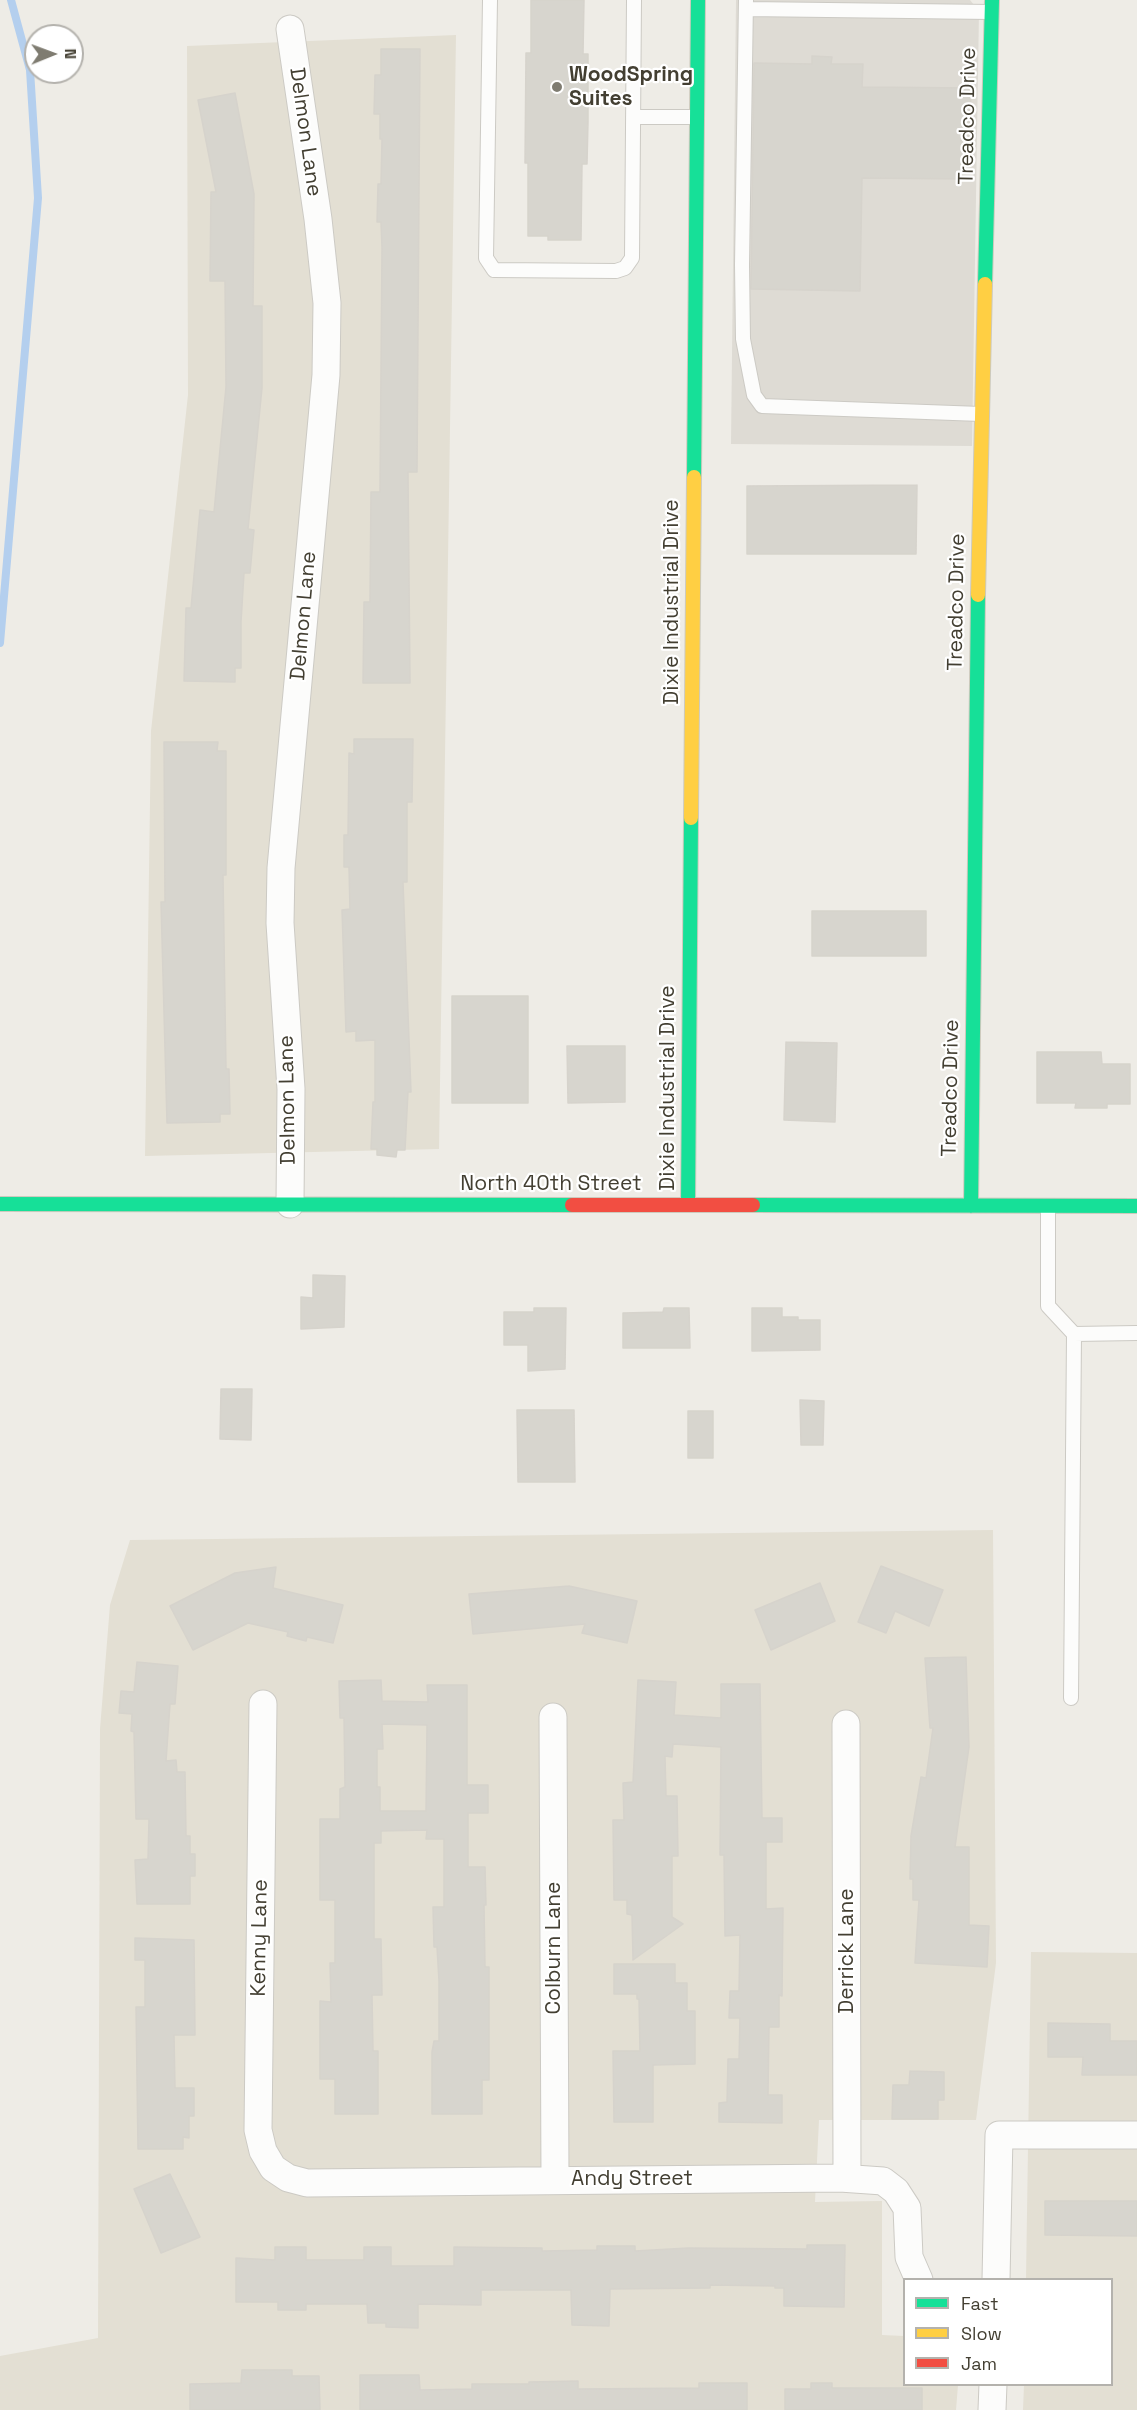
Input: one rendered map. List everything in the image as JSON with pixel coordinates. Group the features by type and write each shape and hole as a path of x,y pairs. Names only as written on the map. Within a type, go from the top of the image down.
{"street":[{"name":"Dixie Industrial Drive","path":"688,1205 698,0"},
{"name":"Treadco Drive","path":"971,1206 981,414 992,6"},
{"name":"Delmon Lane","path":"290,29 318,219 327,324 326,375 281,868 280,923 291,1089 290,1204"},
{"name":"North 40th Street","path":"0,1204 1137,1206"},
{"name":"Kenny Lane","path":"263,1704 258,2130 263,2151 273,2168"},
{"name":"Colburn Lane","path":"553,1717 555,2179"},
{"name":"Derrick Lane","path":"846,1724 847,2178"},
{"path":"996,2278 999,2135 1137,2135"},
{"name":"Andy Street","path":"273,2168 288,2178 307,2182 847,2178 883,2181 897,2191 907,2208 909,2257 918,2278"},
{"path":"992,2410 993,2386"}],"lane":[{"path":"490,0 486,258 494,270 616,271 625,268 632,258 634,0"},
{"path":"981,414 762,406 754,395 743,339 746,4 992,6"},
{"path":"633,117 697,117"},
{"path":"1048,1207 1048,1306 1074,1334 1071,1698"},
{"path":"1074,1334 1137,1333"}],"shaded area":[{"path":"736,0 970,0 979,11 972,446 731,444"},
{"path":"456,35 439,1149 145,1156 151,731 188,395 187,46"},
{"path":"993,1530 996,1963 976,2120 819,2120 815,2202 882,2201 882,2335 903,2336 903,2386 958,2386 956,2410 0,2410 0,2356 98,2338 100,1729 110,1605 130,1540"},
{"path":"1031,1952 1137,1953 1137,2410 1023,2410 1024,2386 1113,2386 1113,2278 1026,2278"}],"building":[{"name":"WoodSpring Suites","path":"531,0 584,0 583,54 588,54 588,121 587,164 582,164 581,240 548,240 548,236 528,236 528,163 525,163 526,53 531,53"},
{"path":"381,49 420,49 417,472 408,472 410,683 363,683 364,602 370,602 371,492 380,492 382,248 381,222 377,222 382,139 380,139 380,114 374,114 375,75 381,75"},
{"path":"812,56 832,57 831,64 863,64 862,87 971,88 969,179 862,178 860,291 751,289 754,63 812,64"},
{"path":"235,93 254,194 253,306 262,306 262,388 248,529 254,530 250,573 244,573 241,668 235,668 235,682 184,681 186,608 191,608 200,510 214,512 226,387 225,281 210,281 211,192 216,192 198,100"},
{"path":"917,485 916,554 747,554 747,486"},
{"path":"354,739 413,739 412,802 407,802 407,882 403,882 411,1092 408,1092 405,1150 397,1150 396,1157 377,1155 377,1149 371,1149 373,1102 375,1102 375,1040 356,1041 356,1031 346,1032 342,910 350,909 349,867 344,867 344,835 348,835 349,753 354,754"},
{"path":"164,742 218,742 217,751 226,751 226,875 223,875 226,1069 229,1069 230,1114 220,1114 220,1122 167,1123 161,902 165,902"},
{"path":"812,911 926,911 926,956 812,956"},
{"path":"452,996 528,996 528,1103 452,1103"},
{"path":"786,1042 837,1043 835,1122 784,1120"},
{"path":"567,1046 625,1046 625,1102 568,1103"},
{"path":"1037,1052 1101,1052 1102,1064 1130,1064 1130,1104 1107,1104 1107,1108 1075,1108 1076,1103 1037,1103"},
{"path":"313,1275 345,1276 344,1327 301,1329 301,1297 313,1298"},
{"path":"534,1308 566,1308 565,1369 528,1371 528,1345 504,1345 504,1312 534,1312"},
{"path":"664,1308 689,1308 690,1348 623,1348 623,1313 663,1312"},
{"path":"752,1308 782,1308 782,1317 820,1320 820,1350 752,1351"},
{"path":"221,1389 252,1389 251,1440 220,1439"},
{"path":"800,1400 824,1401 823,1445 801,1445"},
{"path":"517,1410 574,1410 575,1482 518,1482"},
{"path":"688,1411 713,1411 713,1458 688,1458"},
{"path":"881,1566 943,1590 929,1626 895,1611 886,1633 858,1622"},
{"path":"276,1567 273,1588 343,1605 333,1643 307,1637 306,1641 287,1636 288,1632 248,1623 193,1650 170,1606 235,1573"},
{"path":"820,1583 835,1621 771,1650 755,1610"},
{"path":"569,1586 637,1601 627,1643 582,1633 585,1624 473,1634 469,1594"},
{"path":"966,1657 969,1747 955,1847 969,1847 969,1925 989,1926 987,1967 915,1963 919,1900 913,1900 913,1879 910,1879 911,1836 921,1777 926,1778 933,1728 930,1728 925,1658"},
{"path":"137,1662 178,1666 175,1704 170,1704 166,1761 176,1760 177,1772 185,1772 186,1836 190,1836 190,1854 195,1854 195,1876 190,1876 190,1904 137,1904 135,1860 148,1859 149,1819 136,1819 132,1714 119,1713 121,1691 134,1692"},
{"path":"381,1680 382,1701 428,1702 427,1685 467,1685 467,1785 488,1785 488,1813 468,1813 468,1867 485,1867 485,1967 489,1967 489,2080 482,2080 482,2114 432,2114 432,2052 434,2041 439,2041 439,1981 437,1947 434,1947 433,1907 444,1907 444,1839 426,1839 427,1830 381,1831 381,1843 374,1843 374,1939 381,1939 382,1995 372,1995 373,2051 378,2051 378,2114 335,2114 335,2079 320,2079 320,2001 331,2002 330,1963 335,1963 335,1900 320,1900 320,1819 340,1819 340,1789 345,1787 344,1718 340,1718 339,1681","holes":["382,1724 427,1725 426,1811 380,1811 380,1787 377,1787 377,1749 383,1749"]},
{"path":"638,1680 676,1682 674,1715 721,1718 721,1684 760,1684 762,1818 782,1818 782,1842 766,1842 766,1909 783,1908 782,1996 779,1995 779,2027 769,2027 768,2095 782,2095 782,2123 719,2122 719,2103 727,2102 728,2059 739,2059 740,2018 729,2018 730,1991 739,1991 740,1935 725,1936 724,1855 720,1855 721,1747 673,1744 672,1757 665,1756 666,1796 677,1796 678,1856 672,1856 672,1917 683,1924 633,1960 632,1915 627,1914 627,1900 614,1900 613,1820 624,1820 623,1783 633,1782"},
{"path":"135,1938 194,1940 195,2035 174,2035 175,2088 194,2088 194,2116 189,2116 189,2138 183,2137 183,2149 138,2149 136,2007 145,2007 145,1960 135,1960"},
{"path":"614,1964 675,1964 675,1983 687,1983 687,2011 695,2011 695,2064 653,2065 653,2122 614,2122 613,2051 640,2051 639,1999 637,1999 637,1994 614,1994"},
{"path":"1048,2023 1110,2024 1110,2041 1137,2041 1137,2075 1082,2075 1083,2057 1048,2057"},
{"path":"910,2071 944,2072 944,2100 938,2100 938,2119 892,2119 893,2085 909,2085"},
{"path":"170,2174 200,2237 161,2253 134,2189"},
{"path":"1045,2201 1137,2201 1137,2236 1045,2235"},
{"path":"807,2245 845,2245 844,2307 784,2306 784,2288 775,2288 775,2286 710,2285 710,2288 610,2289 609,2326 572,2325 571,2290 481,2290 481,2305 418,2304 418,2328 386,2327 386,2323 368,2323 367,2304 306,2304 306,2310 278,2310 278,2302 236,2302 236,2258 275,2260 275,2247 306,2247 306,2260 364,2260 364,2247 391,2247 391,2266 454,2266 454,2247 542,2248 542,2251 597,2250 597,2246 635,2246 635,2251 688,2248 807,2249"},
{"path":"242,2370 292,2370 292,2376 319,2376 320,2410 190,2410 190,2384 241,2383"},
{"path":"360,2375 419,2375 420,2390 472,2389 472,2384 529,2384 529,2382 578,2381 578,2389 699,2388 699,2383 747,2383 747,2410 360,2410"},
{"path":"811,2383 832,2383 832,2388 922,2388 922,2410 785,2410 785,2389 811,2389"}],"waterway":[{"path":"0,643 38,198 30,70 11,0"}],"traffic: fast":[{"path":"694,477 698,0"},
{"path":"985,284 992,0"},
{"path":"971,1206 978,595"},
{"path":"688,1205 691,818"},
{"path":"0,1204 572,1205"},
{"path":"753,1205 1137,1206"}],"traffic: slow":[{"path":"978,595 985,284"},
{"path":"691,818 694,477"}],"traffic: jam":[{"path":"572,1205 753,1205"}],"place":[{"name":"WoodSpring Suites","path":"557,87"}]}
